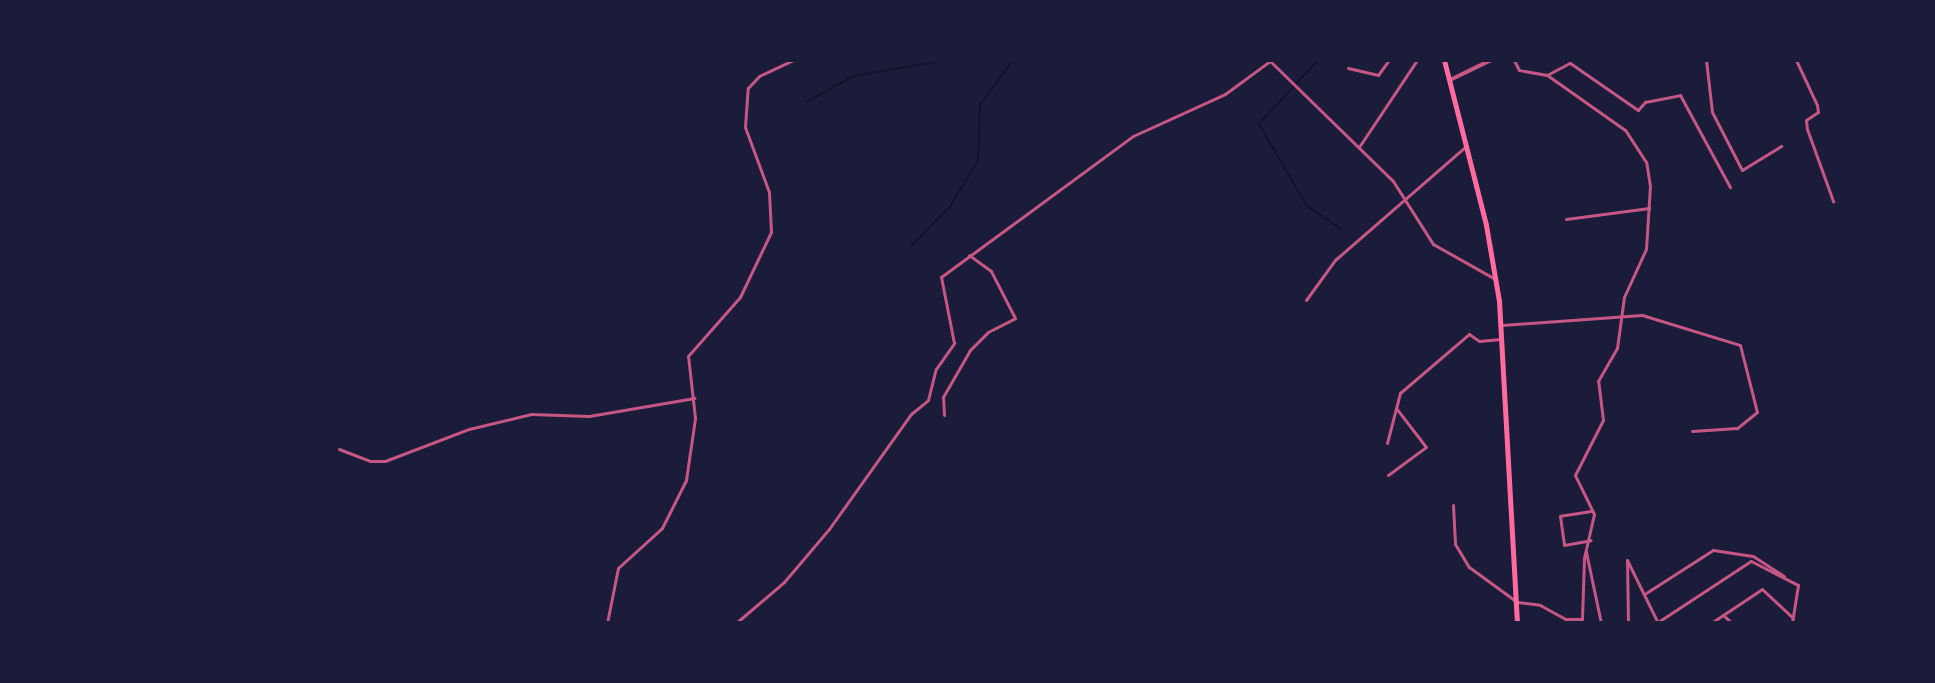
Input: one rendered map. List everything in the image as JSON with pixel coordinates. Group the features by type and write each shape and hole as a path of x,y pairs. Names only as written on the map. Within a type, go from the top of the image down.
{"main road":[{"path":"1444,60 1496,279 1502,325 1517,623"}],"street":[{"path":"607,623 618,568 652,540 678,501 693,449 694,398 688,356 740,297 761,261 771,232 769,192 745,127 748,88 759,76 794,60"},
{"path":"736,623 793,571 911,414 922,410 936,369 954,343 941,277 1133,136 1225,94 1270,60 1406,197 1433,244 1496,279"},
{"path":"1348,68 1378,75 1389,60"},
{"path":"1359,147 1417,60"},
{"path":"1449,81 1491,60"},
{"path":"1453,505 1451,523 1460,557 1517,602 1540,605 1565,619 1582,619 1592,511 1575,475 1583,452 1600,433 1598,381 1617,348 1620,315 1646,249 1650,208 1646,162 1625,130 1547,75 1522,72 1514,60"},
{"path":"1706,60 1712,112 1742,170 1781,146"},
{"path":"1796,60 1817,105 1818,112 1806,120 1807,129 1833,201"},
{"path":"1547,75 1570,63 1638,110 1645,102 1680,95 1730,187"},
{"path":"1306,300 1335,260 1466,146"},
{"path":"1566,219 1650,208"},
{"path":"944,415 943,397 970,350 988,332 1015,318 991,271 969,255"},
{"path":"1502,325 1620,315 1655,316 1740,345 1757,412 1737,428 1692,431"},
{"path":"1387,443 1400,393 1469,334 1479,341 1502,339"},
{"path":"339,449 370,461 385,461 469,429 531,414 589,416 694,398"},
{"path":"1388,475 1426,447 1396,408"},
{"path":"1591,540 1564,545 1560,516 1592,511"},
{"path":"1646,593 1713,550 1753,556 1798,585 1793,620"},
{"path":"1586,552 1601,623"},
{"path":"1628,623 1627,560 1658,622 1751,561 1784,576"},
{"path":"1711,623 1762,589 1793,620"},
{"path":"1722,614 1732,623"}],"waterway":[{"path":"807,102 853,76 947,60"},
{"path":"911,246 951,205 978,160 980,105 1013,60"},
{"path":"1318,60 1259,124 1307,206 1341,229"}]}
